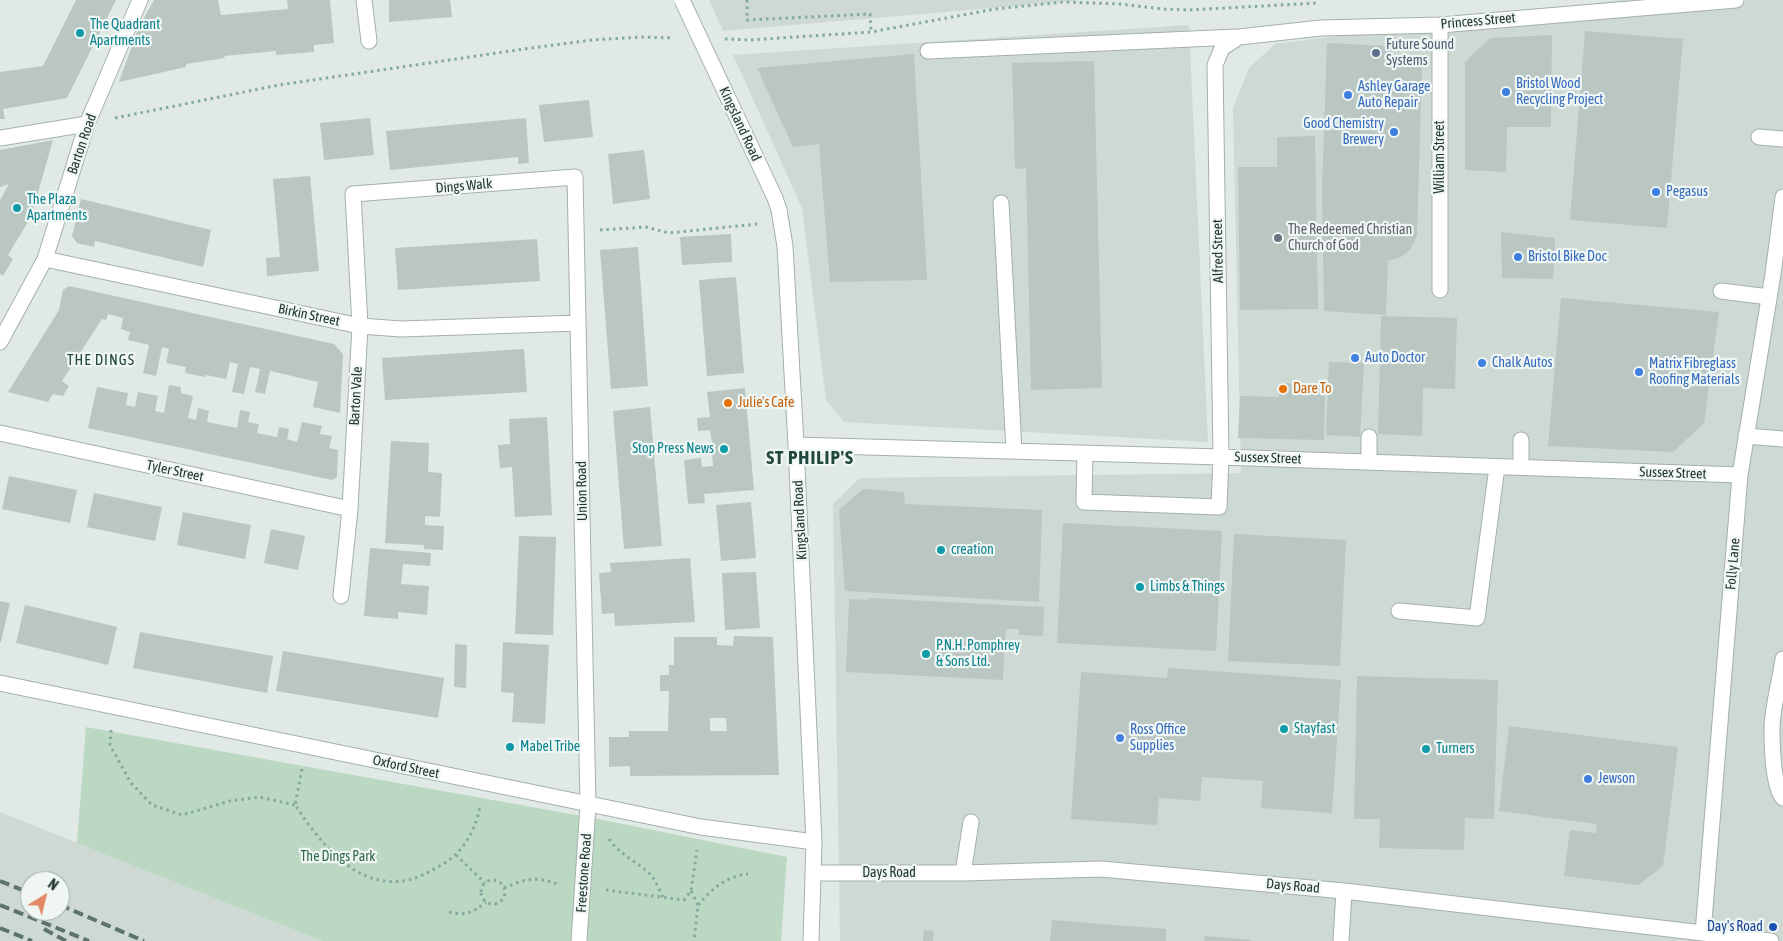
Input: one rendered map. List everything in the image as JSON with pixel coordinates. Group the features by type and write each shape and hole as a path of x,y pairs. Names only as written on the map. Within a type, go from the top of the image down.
{"street":[{"name":"Barton Road","path":"0,342 45,259 87,124 140,0"},
{"path":"364,0 369,41"},
{"name":"Kingsland Road","path":"682,0 775,198 780,216 784,246 796,445 814,842 811,941"},
{"name":"Princess Street","path":"1222,48 1239,37 1322,28 1440,25 1736,0"},
{"name":"William Street","path":"1440,25 1440,290"},
{"path":"928,51 1239,37"},
{"name":"Alfred Street","path":"1085,453 1084,502 1219,507 1221,457 1214,65 1222,48"},
{"path":"0,138 87,124"},
{"path":"1759,137 1783,139"},
{"name":"Dings Walk","path":"353,194 576,176"},
{"name":"Union Road","path":"576,176 590,805"},
{"name":"Barton Vale","path":"341,596 350,509 360,326 353,194"},
{"name":"Folly Lane","path":"1703,933 1740,475 1769,297 1778,275 1783,197"},
{"path":"1001,203 1014,451"},
{"name":"Birkin Street","path":"45,259 360,326 401,329 578,323"},
{"path":"1721,291 1769,297"},
{"name":"Tyler Street","path":"0,433 350,509"},
{"path":"1746,436 1783,439"},
{"path":"1368,462 1369,437"},
{"path":"1521,440 1521,467"},
{"name":"Sussex Street","path":"796,445 1221,457 1740,475"},
{"path":"1398,611 1477,618 1497,467"},
{"path":"1783,659 1772,728 1775,777 1780,795 1783,798"},
{"name":"Oxford Street","path":"0,684 701,828 814,842"},
{"name":"Freestone Road","path":"579,941 590,805"},
{"path":"964,873 971,822"},
{"name":"Days Road","path":"813,873 964,873 1101,869 1344,891 1771,941"},
{"path":"1341,941 1344,891"}],"path":[{"path":"747,0 748,20 870,14 871,32"},
{"path":"577,232 646,227 670,233 780,216"},
{"path":"114,707 110,745 131,783 152,805 182,815 230,801 259,797 295,805 315,834 338,859 367,876 389,881 408,880 441,866 456,854 474,830 485,783"},
{"path":"295,805 306,747"},
{"path":"590,805 599,825 613,844 650,874 663,897"},
{"path":"605,890 684,900 691,891 701,828"},
{"path":"456,854 485,883"},
{"path":"698,905 713,888 736,875 748,874"},
{"path":"504,888 522,880 538,878 582,893"},
{"path":"496,880 500,882 504,888 505,895 501,901 494,904 486,902 481,893 485,883 496,880"},
{"path":"691,891 698,905 694,941"},
{"path":"449,912 462,915 469,914 486,902"}],"shaded area":[{"path":"709,0 1085,0 723,31"},
{"path":"1621,0 1783,0 1783,941 840,941 833,504 860,478 1241,473 1233,108 1249,68 1275,44"},
{"path":"1189,25 1208,442 844,422 826,400 802,208 733,55"},
{"path":"0,812 322,941 0,941"}],"green space":[{"name":"The Dings Park","path":"86,727 593,818 787,857 781,941 322,941 77,843"}],"building":[{"name":"The Quadrant Apartments","path":"76,0 116,0 67,98 3,109 5,119 0,119 0,72 43,66"},
{"path":"154,0 218,0 221,15 288,9 287,0 330,0 334,43 314,45 314,52 276,55 276,51 224,56 225,58 186,64 186,67 119,82 138,29"},
{"path":"389,0 450,0 452,17 389,22"},
{"path":"1585,31 1683,39 1667,228 1570,220"},
{"path":"1552,35 1551,127 1507,127 1506,172 1465,170 1465,62 1490,38"},
{"path":"1327,43 1391,46 1390,63 1422,66 1417,236 1410,250 1401,257 1388,261 1386,315 1324,311 1322,189"},
{"path":"914,54 927,280 830,282 819,144 793,147 757,68"},
{"path":"1094,61 1102,388 1031,390 1026,168 1015,169 1012,63"},
{"path":"589,100 593,137 544,142 539,105"},
{"path":"370,118 374,155 324,160 320,123"},
{"path":"526,118 529,163 518,164 518,157 390,170 386,131"},
{"name":"The Redeemed Christian Church of God","path":"1315,136 1318,309 1240,310 1238,167 1277,167 1277,137"},
{"name":"The Plaza Apartments","path":"53,140 31,217 8,255 13,259 3,276 0,274 0,200 9,184 0,187 0,150"},
{"path":"644,150 650,199 613,204 608,154"},
{"path":"310,176 319,271 267,276 266,258 280,257 273,179"},
{"path":"81,199 211,230 203,267 95,241 94,247 77,243 72,236"},
{"path":"1501,232 1555,238 1553,279 1502,278"},
{"path":"731,234 732,262 682,265 680,237"},
{"path":"537,239 540,281 398,290 395,248"},
{"path":"638,247 648,386 611,389 600,250"},
{"path":"736,277 744,373 707,376 699,280"},
{"path":"69,286 334,344 343,354 340,413 313,407 318,382 270,371 265,394 255,392 260,369 250,367 244,394 232,392 238,364 230,362 226,379 185,373 186,367 166,363 169,349 162,347 156,376 143,373 149,345 128,340 130,332 121,329 123,318 108,314 106,320 102,319 62,381 69,386 63,396 53,394 48,402 8,392 59,310 63,290"},
{"path":"1561,298 1719,312 1704,423 1673,452 1548,446"},
{"path":"1381,316 1457,318 1455,389 1423,388 1422,436 1378,434"},
{"path":"524,349 527,392 385,400 382,358"},
{"path":"1329,362 1364,363 1360,437 1326,435"},
{"path":"1279,383 1325,384 1324,440 1238,438 1240,396 1279,397"},
{"path":"169,385 181,387 181,393 193,396 188,418 196,420 198,408 209,411 207,422 237,428 240,410 250,412 248,422 259,424 257,433 277,437 279,427 289,429 287,439 297,442 302,422 322,426 320,434 332,436 329,448 338,450 337,477 332,480 88,428 97,387 128,393 126,405 135,407 138,392 158,396 155,411 164,413"},
{"path":"745,388 754,490 704,494 705,503 688,504 684,460 701,458 702,467 713,466 712,453 698,454 698,444 712,443 710,430 698,431 697,418 710,417 707,392"},
{"path":"650,407 662,546 624,549 613,411"},
{"path":"547,417 552,515 515,517 512,467 500,468 498,445 510,444 509,419"},
{"path":"391,441 429,443 428,472 442,473 440,517 425,516 425,525 444,526 443,550 424,549 424,545 385,543"},
{"path":"9,476 77,490 70,523 2,509"},
{"name":"creation","path":"863,489 904,492 905,504 1042,510 1039,602 845,591 839,510"},
{"path":"94,493 162,507 155,541 87,527"},
{"path":"751,502 756,558 721,561 716,505"},
{"path":"183,512 251,525 245,559 177,545"},
{"name":"Limbs & Things","path":"1063,523 1222,531 1216,651 1057,643"},
{"path":"271,529 305,536 298,570 264,563"},
{"path":"1234,534 1346,540 1340,666 1228,661"},
{"path":"519,536 556,537 553,635 515,634"},
{"path":"370,548 431,553 430,566 403,564 401,584 429,586 427,615 398,612 398,619 364,616"},
{"path":"690,558 695,622 615,626 614,613 602,614 599,573 611,572 610,563"},
{"path":"756,572 760,628 725,630 722,573"},
{"name":"P.N.H. Pomphrey & Sons Ltd.","path":"869,598 1044,607 1043,636 1019,635 1019,629 1006,629 1003,680 846,672 849,599 868,600"},
{"path":"0,601 10,603 1,642 0,642"},
{"path":"25,605 117,627 108,665 16,643"},
{"path":"140,632 273,656 267,693 133,668"},
{"path":"734,636 773,637 779,775 630,776 630,766 609,767 609,737 629,737 629,731 668,731 669,691 660,691 660,675 669,675 669,665 674,665 674,637 717,637 717,645 733,646","holes":["710,718 726,718 727,731 710,731"]},
{"path":"503,642 549,645 545,724 512,722 514,693 501,692"},
{"path":"455,644 467,645 466,688 454,687"},
{"path":"283,651 444,678 438,718 276,691"},
{"path":"1168,668 1341,680 1332,813 1261,808 1263,781 1202,777 1200,801 1159,798 1157,825 1071,819 1081,672 1167,678"},
{"name":"Turners","path":"1357,676 1498,680 1494,819 1465,818 1464,850 1379,848 1380,819 1354,819"},
{"name":"Jewson","path":"1509,726 1678,747 1663,866 1638,885 1564,876 1570,830 1596,833 1597,824 1499,811"},
{"path":"1052,920 1166,929 1166,941 1050,941"},
{"path":"924,930 934,931 933,941 923,941"},
{"path":"1205,936 1252,940 1204,941"}],"railway":[{"path":"0,881 20,889"},
{"path":"0,905 89,941"},
{"path":"70,909 144,941"},
{"path":"0,928 32,941"},
{"path":"44,929 66,941"}],"place":[{"name":"The Quadrant Apartments","path":"80,33"},
{"name":"Future Sound Systems","path":"1376,53"},
{"name":"Bristol Wood Recycling Project","path":"1506,92"},
{"name":"Ashley Garage Auto Repair","path":"1348,95"},
{"name":"Good Chemistry Brewery","path":"1394,132"},
{"name":"Pegasus","path":"1656,192"},
{"name":"The Plaza Apartments","path":"17,208"},
{"name":"The Redeemed Christian Church of God","path":"1278,238"},
{"name":"Bristol Bike Doc","path":"1518,257"},
{"name":"Auto Doctor","path":"1355,358"},
{"name":"Chalk Autos","path":"1482,363"},
{"name":"Matrix Fibreglass Roofing Materials","path":"1639,372"},
{"name":"Dare To","path":"1283,389"},
{"name":"Julie's Cafe","path":"728,403"},
{"name":"Stop Press News","path":"724,449"},
{"name":"creation","path":"941,550"},
{"name":"Limbs & Things","path":"1140,587"},
{"name":"P.N.H. Pomphrey & Sons Ltd.","path":"926,654"},
{"name":"Stayfast","path":"1284,729"},
{"name":"Ross Office Supplies","path":"1120,738"},
{"name":"Mabel Tribe","path":"510,747"},
{"name":"Turners","path":"1426,749"},
{"name":"Jewson","path":"1588,779"},
{"name":"Day's Road","path":"1773,927"}],"district":[{"name":"THE DINGS","path":"101,360"},
{"name":"ST PHILIP'S","path":"810,458"}]}
